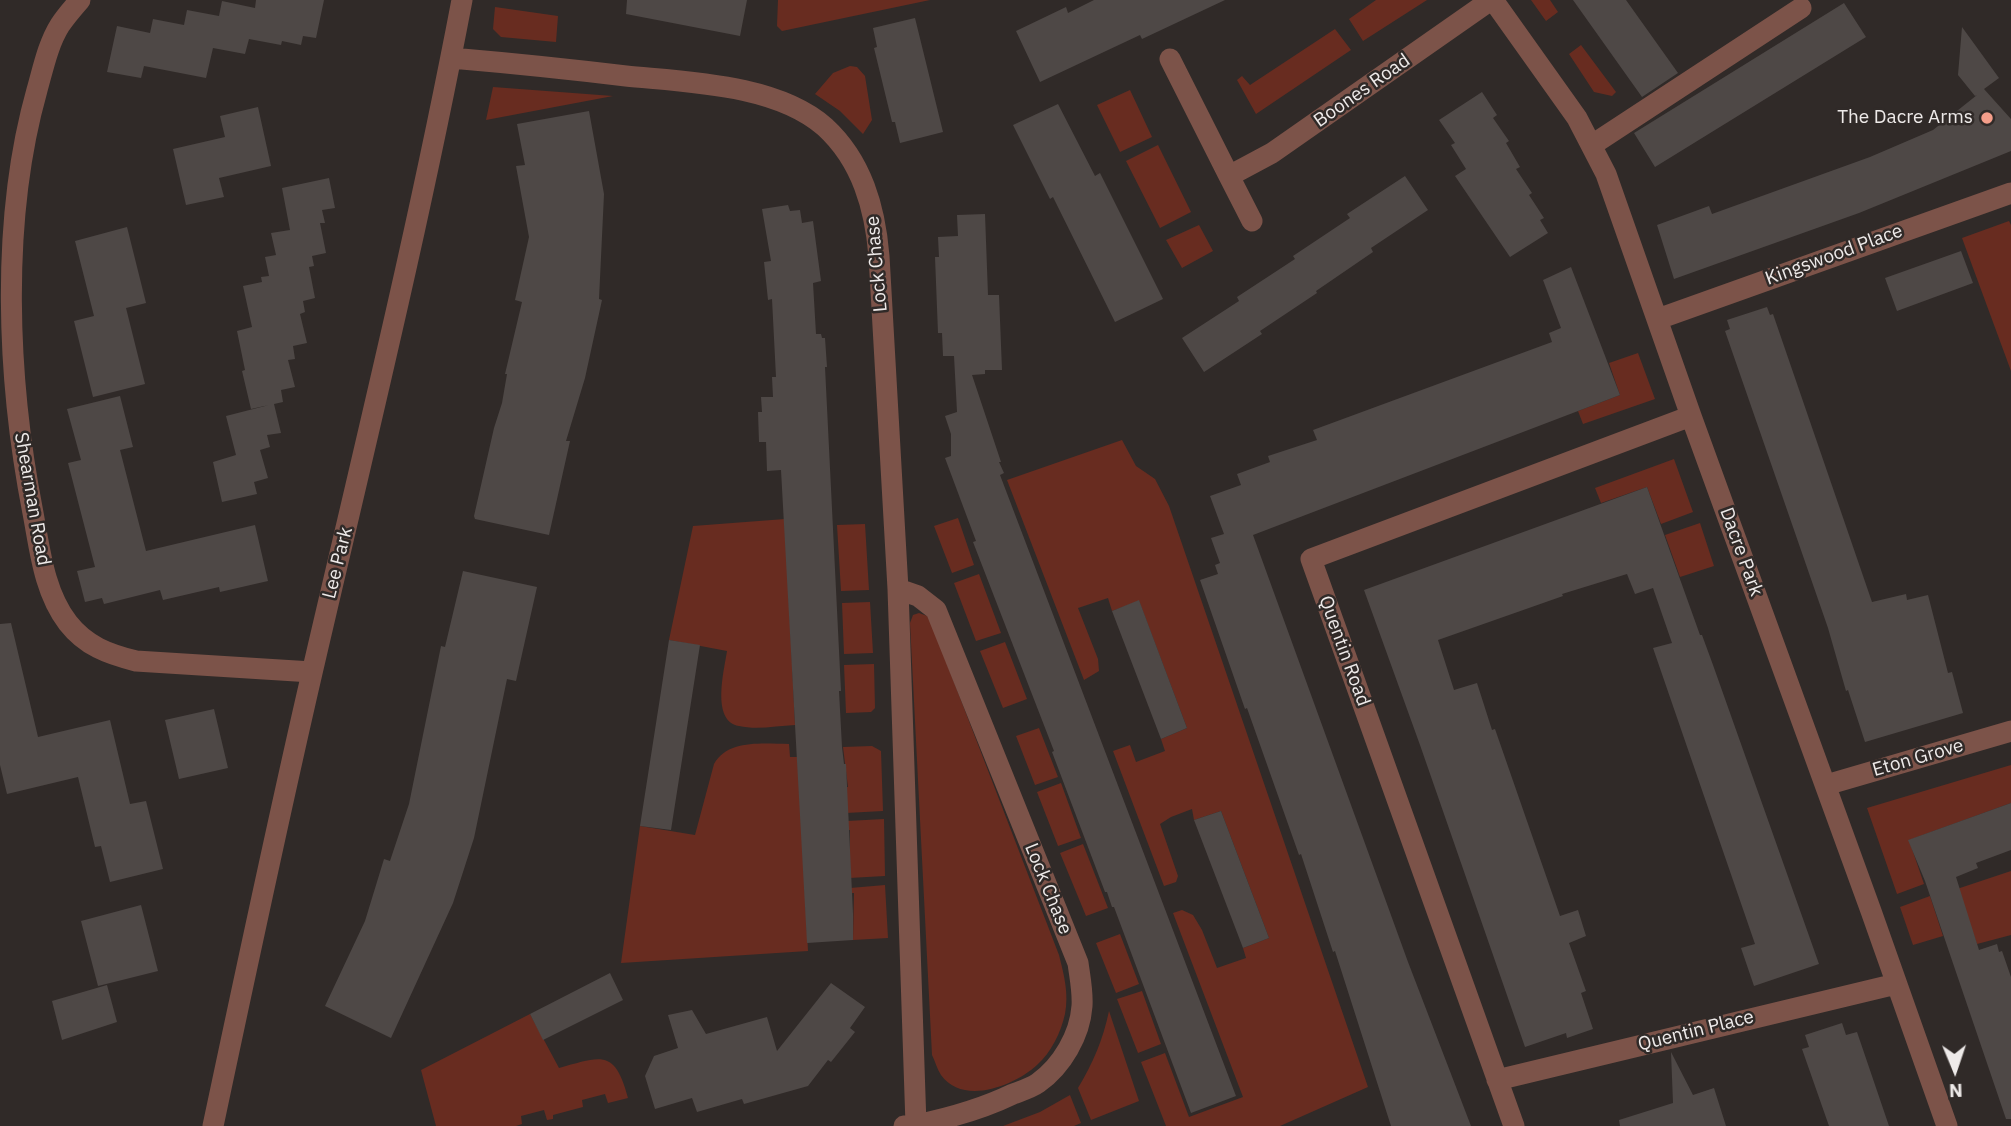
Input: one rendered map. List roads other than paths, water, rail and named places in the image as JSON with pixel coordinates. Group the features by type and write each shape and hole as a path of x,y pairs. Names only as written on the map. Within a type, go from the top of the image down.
{"street":[{"name":"Shearman Road","path":"80,0 59,27 31,110 19,170 14,238 12,307 15,393 24,469 45,573 53,598 67,622 85,641 107,654 136,661 312,672"},
{"name":"Lee Park","path":"213,1126 312,672 378,398 437,134 461,0"},
{"name":"Dacre Park","path":"1492,0 1558,90 1592,145 1618,203 1690,416 1826,785 1947,1126"},
{"name":"Boones Road","path":"1229,176 1272,153 1492,0"},
{"path":"1592,145 1801,8"},
{"name":"Lock Chase","path":"451,58 699,84 763,96 797,109 823,126 844,148 868,192 874,215 898,589 910,1126 953,1118 1038,1083 1066,1054 1077,1032 1082,1008 1082,987 1078,963 936,610 918,596 898,589"},
{"path":"1170,59 1252,221"},
{"name":"Kingswood Place","path":"1658,319 2011,192"},
{"name":"Quentin Road","path":"1514,1126 1311,559 1690,416"},
{"name":"Eton Grove","path":"1826,785 2011,730"},
{"name":"Quentin Place","path":"1497,1080 1896,984"}],"place":[{"name":"The Dacre Arms","path":"1987,118"}]}
